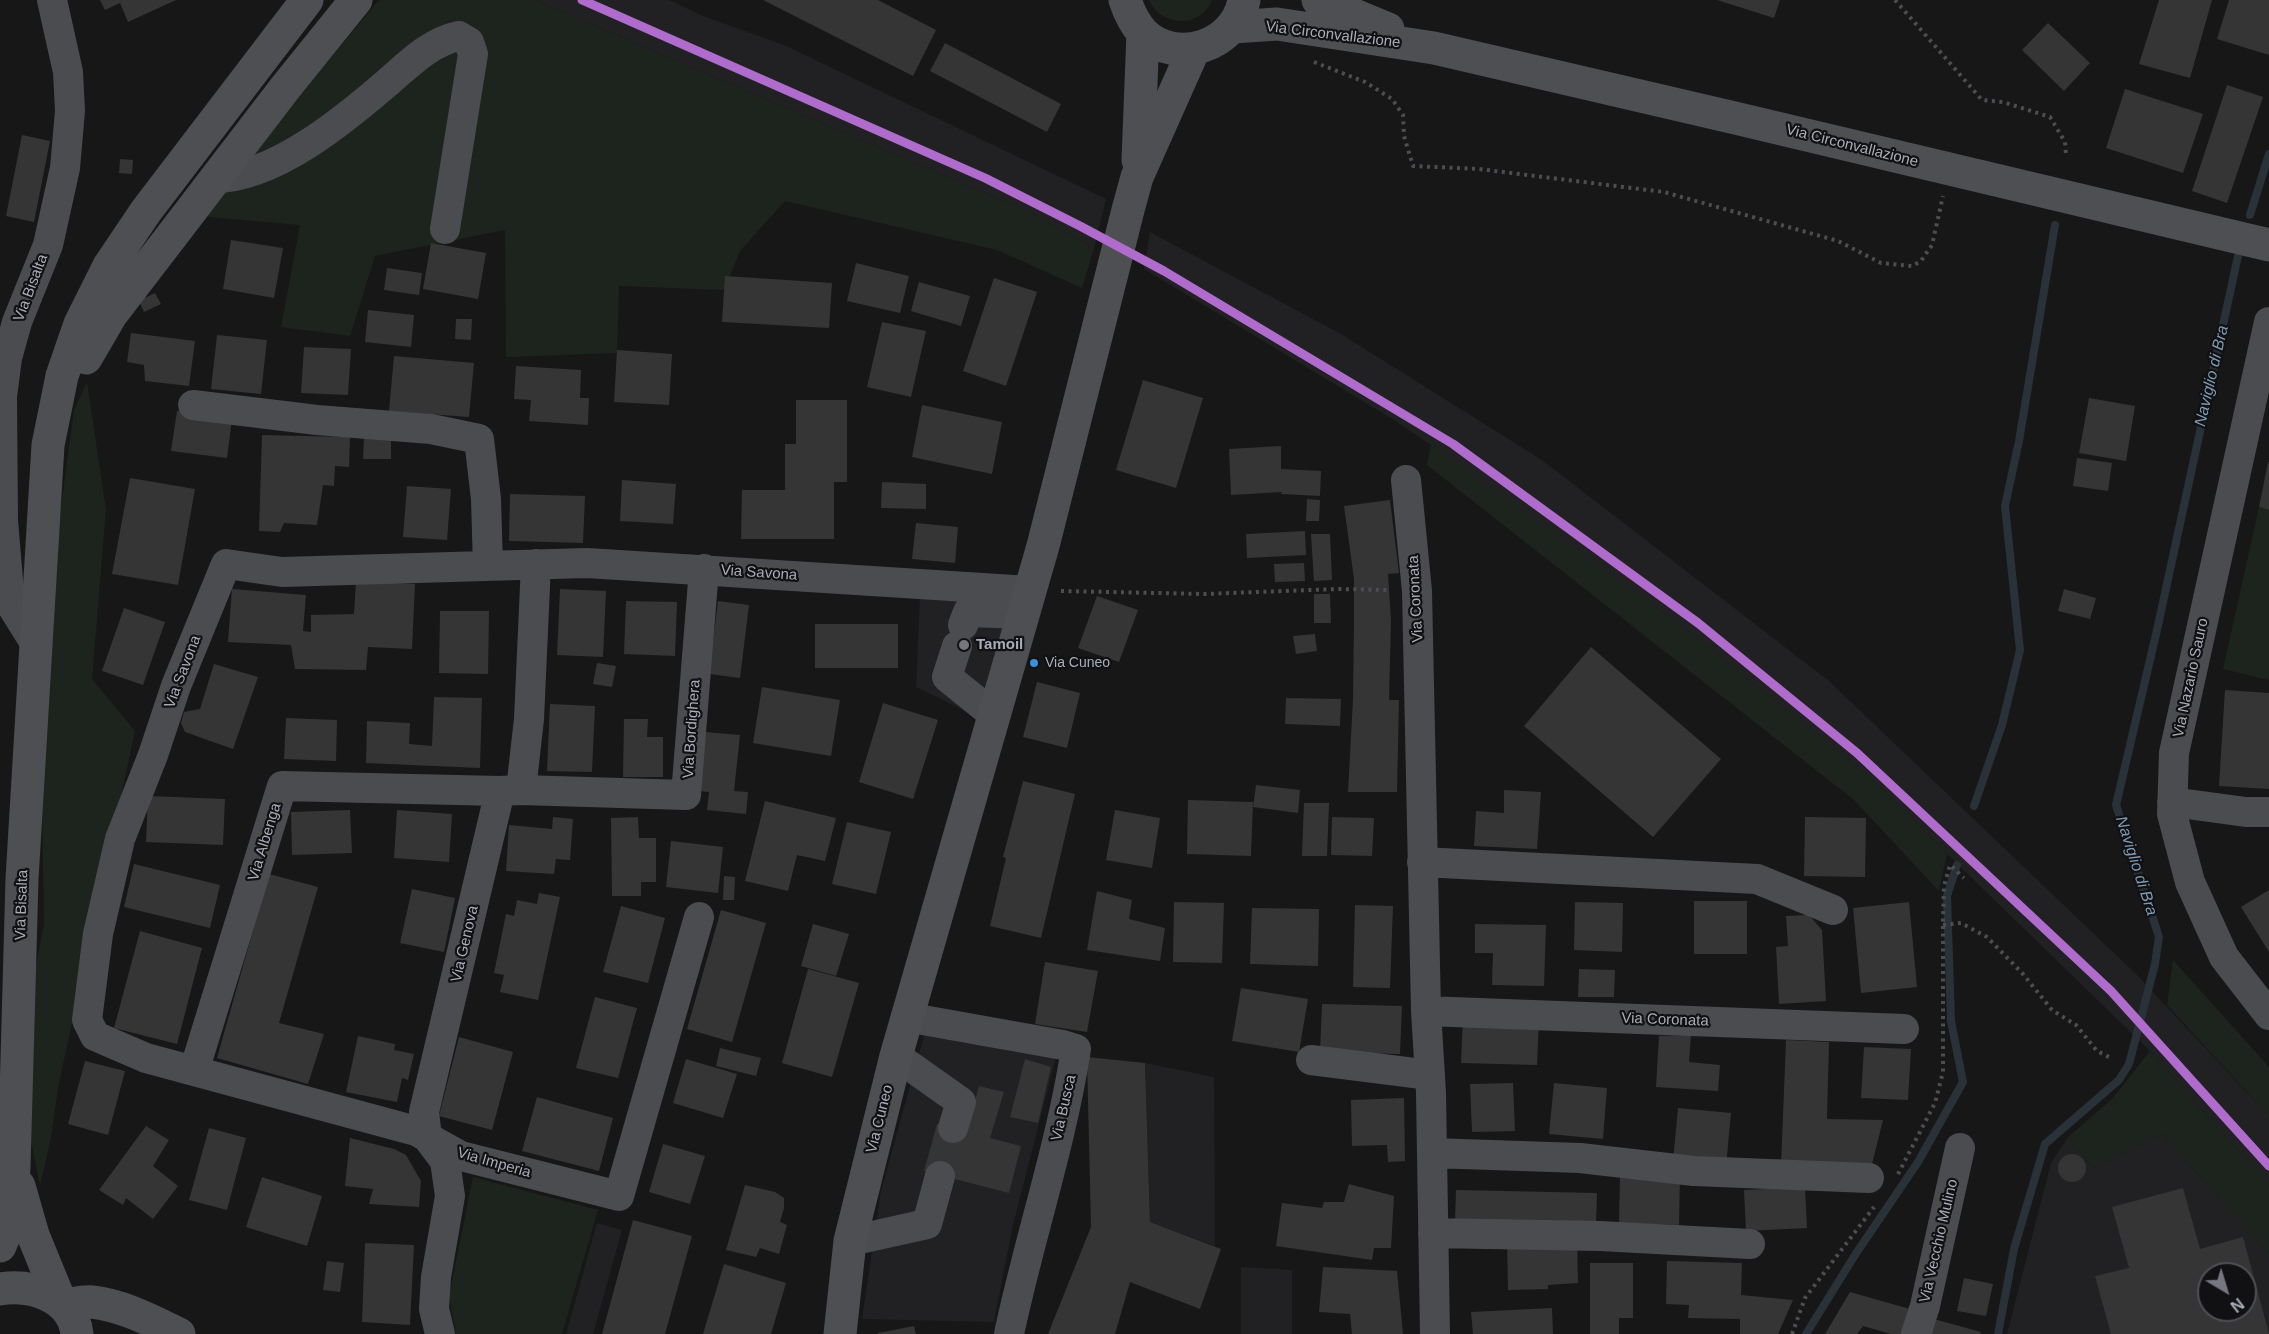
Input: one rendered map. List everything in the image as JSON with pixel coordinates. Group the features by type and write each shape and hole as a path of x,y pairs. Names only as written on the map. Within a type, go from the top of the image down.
{"main road":[{"path":"48,445 88,353 111,315 215,178 356,0"},
{"name":"Via Circonvallazione","path":"1318,0 1434,48"},
{"path":"48,445 62,376 80,324 109,266 160,193 301,8"},
{"path":"1128,13 1158,43 1176,49 1194,49 1209,45 1222,37 1239,13"},
{"path":"1128,13 1137,177"},
{"name":"Via Circonvallazione","path":"1239,13 1277,24 1434,48 2269,245"},
{"path":"1137,177 1194,49"},
{"name":"Via Cuneo","path":"840,1334 849,1241 906,1017 1027,602 1137,177"},
{"name":"Via Bisalta","path":"0,1246 10,1222 14,1167 22,879 48,445"},
{"name":"Via Bisalta","path":"14,1167 33,1235 62,1303 76,1327 77,1334"},
{"path":"0,1288 39,1290 62,1303 90,1301 147,1318 179,1334"}],"street":[{"name":"Via Bisalta","path":"36,644 10,603 3,522 3,396 7,358 17,322 48,245 65,168 70,111 68,72 52,0"},
{"path":"215,178 231,178 288,157 354,110 416,58 442,40 459,36 469,42 474,54 445,229"},
{"name":"Via Nazario Sauro","path":"2269,322 2174,753 2172,802 2172,814 2190,882 2224,957 2269,1015"},
{"path":"193,405 317,420 431,429 479,439 486,499 488,566"},
{"name":"Via Coronata","path":"1406,480 1417,591 1435,1334"},
{"name":"Via Savona","path":"95,1036 87,1020 98,934 120,839 153,755 176,686 226,564 282,572 587,563 704,569 1027,602"},
{"name":"Via Genova","path":"427,1137 424,1113 529,719 536,564"},
{"name":"Via Bordighera","path":"510,790 686,795 704,569"},
{"path":"994,716 947,677 968,612 1027,602"},
{"name":"Via Albenga","path":"194,1071 282,786 510,790"},
{"path":"2172,802 2246,812 2269,812"},
{"path":"1422,862 1757,879 1833,910"},
{"name":"Via Imperia","path":"95,1036 146,1058 416,1131 461,1156 619,1196 699,917"},
{"name":"Via Coronata","path":"1426,1011 1904,1029"},
{"name":"Via Busca","path":"906,1017 1076,1049 1069,1092 1021,1275 1009,1334"},
{"path":"896,1056 961,1102 953,1128"},
{"path":"1311,1060 1430,1075"},
{"path":"427,1137 445,1161 450,1196 434,1310 440,1334"},
{"name":"Via Vecchio Mulino","path":"1916,1334 1960,1148"},
{"path":"1432,1153 1580,1158 1694,1171 1880,1186"},
{"path":"849,1241 927,1224 940,1176"},
{"path":"1433,1233 1600,1236 1750,1244"}],"path":[{"path":"1895,0 1982,100 2004,102 2050,117 2065,142 2066,155"},
{"path":"1310,60 1365,82 1392,99 1403,115 1404,136 1413,166 1479,169 1664,192 1838,241 1881,263 1912,266 1921,261 1932,245 1950,169"},
{"path":"1027,602 1106,590 1204,594 1338,589 1417,591"},
{"path":"1792,1334 1805,1298 1935,1103 1943,1072 1944,885 1950,865 1964,878"},
{"path":"1943,925 1961,923 1987,937 2023,974 2052,1010 2076,1025 2097,1051 2111,1058"}],"shaded area":[{"path":"379,0 535,0 1027,211 1094,248 1082,288 997,250 785,201 740,251 724,290 619,286 617,353 506,357 505,230 375,256 350,336 281,327 300,225 198,216"},
{"path":"535,0 669,0 703,16 784,45 1106,199 1094,248 1027,211"},
{"path":"1149,0 1212,0 1199,16 1181,21 1171,20 1162,15"},
{"path":"1150,232 1341,334 1542,460 1829,681 2136,974 2269,1116 2269,1185 2150,1051 1881,787 1690,632 1431,445 1394,420 1144,269"},
{"path":"87,382 106,510 92,679 135,731 58,1088 51,1137 40,1186 30,1136 27,1011 44,924 42,804 56,544 74,410"},
{"path":"1431,444 1690,632 1881,787 1947,854 1939,891 1854,800 1427,465"},
{"path":"2259,507 2269,510 2269,680 2223,669"},
{"path":"920,596 1017,603 982,719 916,687"},
{"path":"2173,960 2269,1067 2269,1116 2167,1005"},
{"path":"925,1032 1056,1057 1013,1225 994,1322 862,1319 881,1191"},
{"path":"2150,1051 2269,1185 2269,1253 2162,1134 2093,1168 2068,1137 2113,1098"},
{"path":"1145,1063 1214,1077 1215,1246 1150,1222"},
{"path":"2162,1134 2269,1253 2269,1334 2007,1334 2051,1163 2068,1137 2093,1168"},
{"path":"473,1177 598,1210 562,1334 456,1334 449,1296"},
{"path":"597,1223 622,1230 593,1334 566,1334"},
{"path":"1241,1267 1292,1270 1292,1334 1241,1334"}],"building":[{"path":"100,0 176,0 128,22 120,3 105,10"},
{"path":"763,0 878,0 936,30 913,76"},
{"path":"1717,0 1780,0 1774,18"},
{"path":"2159,0 2212,0 2190,78 2139,64"},
{"path":"2229,0 2269,0 2269,55 2217,39"},
{"path":"2048,23 2090,63 2064,91 2022,50"},
{"path":"945,43 1061,104 1047,132 930,71"},
{"path":"2227,85 2263,97 2227,203 2192,191"},
{"path":"2125,89 2203,114 2183,173 2106,148"},
{"path":"22,135 50,141 34,222 6,216"},
{"path":"120,159 133,160 132,174 119,173"},
{"path":"231,240 283,248 274,298 223,289"},
{"path":"431,243 486,253 478,299 423,289"},
{"path":"856,263 909,276 900,313 847,301"},
{"path":"387,268 422,273 419,295 384,290"},
{"path":"725,276 832,283 829,328 722,322"},
{"path":"994,278 1037,292 1006,386 963,371"},
{"path":"919,282 970,296 961,326 911,311"},
{"path":"155,293 161,304 144,312 139,301"},
{"path":"368,310 414,315 411,347 365,342"},
{"path":"456,319 472,319 471,340 455,339"},
{"path":"882,322 926,331 911,397 867,387"},
{"path":"131,333 195,341 189,386 145,381 144,365 127,362"},
{"path":"217,335 267,340 261,394 211,389"},
{"path":"304,347 351,349 348,395 301,393"},
{"path":"617,350 672,354 669,405 614,402"},
{"path":"394,356 474,363 469,417 389,411"},
{"path":"516,366 581,370 580,398 589,398 588,425 529,421 531,400 514,399"},
{"path":"1143,380 1203,398 1176,488 1116,470"},
{"path":"2089,398 2135,406 2126,461 2079,453"},
{"path":"796,400 847,400 847,482 834,482 834,539 741,539 742,490 785,490 785,444 796,444"},
{"path":"922,405 1002,422 992,474 912,457"},
{"path":"177,411 232,419 227,458 171,451"},
{"path":"262,435 350,437 349,467 335,466 334,486 323,485 317,525 284,523 280,532 259,531"},
{"path":"364,438 391,438 391,459 363,459"},
{"path":"1281,446 1281,469 1321,471 1320,496 1281,494 1282,492 1231,495 1229,449"},
{"path":"2077,458 2112,463 2108,491 2073,486"},
{"path":"2269,462 2269,510 2259,507"},
{"path":"130,478 195,489 178,585 112,574"},
{"path":"622,480 676,484 673,524 620,521"},
{"path":"882,482 926,484 926,509 881,508"},
{"path":"407,486 451,489 447,540 403,537"},
{"path":"510,494 585,496 583,543 509,541"},
{"path":"1307,499 1320,500 1319,521 1306,521"},
{"path":"1390,500 1399,573 1388,574 1391,620 1389,700 1399,700 1397,792 1348,792 1353,699 1354,579 1344,506"},
{"path":"916,523 958,527 955,563 912,559"},
{"path":"1305,531 1306,555 1247,558 1246,534"},
{"path":"1311,534 1330,534 1332,580 1314,581"},
{"path":"1304,563 1305,581 1275,582 1274,564"},
{"path":"356,581 415,584 412,649 368,647 366,670 295,669 291,645 228,642 232,589 306,595 303,631 311,632 311,615 354,614"},
{"path":"560,589 606,591 603,657 557,655"},
{"path":"2064,589 2096,598 2090,619 2058,611"},
{"path":"1314,594 1330,594 1331,623 1314,623"},
{"path":"1097,596 1138,610 1119,662 1078,648"},
{"path":"626,601 677,602 675,656 624,654"},
{"path":"718,601 749,605 740,678 709,674"},
{"path":"124,608 165,622 143,685 102,671"},
{"path":"440,611 489,611 488,674 439,673"},
{"path":"815,624 898,624 898,668 815,668"},
{"path":"1315,634 1317,651 1296,654 1293,636"},
{"path":"1591,647 1721,759 1653,837 1524,726"},
{"path":"597,663 616,666 612,687 593,684"},
{"path":"214,664 258,677 233,749 185,732 181,723 184,712 200,709"},
{"path":"1037,682 1080,693 1067,748 1023,737"},
{"path":"762,687 840,700 831,756 753,743"},
{"path":"2225,690 2269,693 2269,789 2219,786"},
{"path":"434,697 482,698 480,768 366,763 367,721 410,723 409,744 432,746"},
{"path":"1286,698 1341,699 1340,726 1285,724"},
{"path":"883,703 938,720 913,799 859,782"},
{"path":"550,704 595,706 592,772 547,771"},
{"path":"286,718 337,720 336,761 284,759"},
{"path":"624,719 648,719 647,737 663,737 663,777 623,777"},
{"path":"705,732 740,735 734,791 748,792 746,814 707,810 709,792 699,791"},
{"path":"1023,781 1075,794 1041,938 990,926 1006,858 1003,857"},
{"path":"1256,785 1300,790 1298,813 1253,807"},
{"path":"1504,790 1541,792 1537,849 1474,846 1476,811 1504,813"},
{"path":"148,796 225,799 223,845 146,842"},
{"path":"1188,800 1253,802 1251,856 1187,854"},
{"path":"765,801 836,818 825,861 797,855 788,891 745,881"},
{"path":"1304,803 1329,803 1327,856 1302,856"},
{"path":"350,810 352,853 292,855 291,812"},
{"path":"397,810 452,814 449,862 394,858"},
{"path":"1115,810 1160,818 1152,868 1106,860"},
{"path":"553,817 573,819 570,860 556,859 554,874 506,871 509,825 552,829"},
{"path":"638,817 639,838 656,838 656,882 641,882 641,896 612,896 611,818"},
{"path":"1332,817 1374,818 1372,856 1331,855"},
{"path":"1805,817 1866,818 1865,877 1804,876"},
{"path":"847,822 891,832 876,894 832,884"},
{"path":"671,841 723,847 718,893 666,887"},
{"path":"134,864 220,885 210,928 124,907"},
{"path":"269,874 318,887 279,1023 324,1034 308,1084 217,1058"},
{"path":"724,876 735,877 734,900 723,900"},
{"path":"412,889 455,898 444,952 400,943"},
{"path":"2269,890 2269,952 2241,907"},
{"path":"1097,891 1132,900 1129,919 1165,928 1160,961 1087,950"},
{"path":"539,893 560,897 538,1000 500,992 504,975 494,973 506,914 514,916 517,900 537,904"},
{"path":"1694,901 1747,901 1747,954 1694,954"},
{"path":"1174,902 1224,903 1222,963 1173,962"},
{"path":"1575,902 1623,903 1622,952 1574,950"},
{"path":"1909,902 1917,987 1861,993 1853,908"},
{"path":"1355,905 1393,906 1390,988 1353,987"},
{"path":"621,906 665,918 648,983 603,972"},
{"path":"1252,908 1319,909 1318,966 1250,964"},
{"path":"721,910 766,923 732,1042 687,1029"},
{"path":"1809,915 1822,930 1826,1001 1779,1004 1776,947 1788,946 1786,916"},
{"path":"813,924 849,934 836,976 801,966"},
{"path":"1475,924 1546,925 1544,986 1492,985 1493,953 1475,953"},
{"path":"140,931 202,948 177,1044 114,1028"},
{"path":"1045,962 1098,971 1087,1032 1035,1024"},
{"path":"808,969 859,983 832,1077 782,1063"},
{"path":"1579,969 1615,970 1614,997 1578,997"},
{"path":"1241,988 1308,999 1299,1052 1232,1041"},
{"path":"595,997 637,1008 618,1078 576,1068"},
{"path":"1322,1004 1402,1006 1400,1054 1320,1052"},
{"path":"1463,1016 1539,1018 1537,1065 1461,1063"},
{"path":"1691,1035 1689,1062 1720,1065 1718,1091 1656,1087 1659,1036"},
{"path":"358,1036 395,1044 394,1050 414,1054 408,1080 402,1078 397,1102 346,1092"},
{"path":"459,1037 513,1052 492,1130 439,1116"},
{"path":"1786,1040 1829,1042 1827,1119 1883,1120 1871,1168 1781,1166"},
{"path":"1864,1047 1911,1049 1908,1100 1861,1098"},
{"path":"720,1048 761,1058 756,1076 716,1066"},
{"path":"1087,1057 1145,1063 1150,1222 1221,1249 1200,1309 1130,1282 1115,1334 1048,1334 1091,1227"},
{"path":"686,1059 737,1074 723,1118 673,1103"},
{"path":"1025,1059 1051,1067 1038,1123 1010,1117"},
{"path":"85,1061 125,1071 108,1135 68,1124"},
{"path":"1513,1083 1515,1131 1472,1132 1470,1084"},
{"path":"1554,1083 1607,1088 1603,1139 1549,1134"},
{"path":"979,1086 1004,1092 990,1138 1021,1146 1009,1193 924,1171 937,1124 967,1132"},
{"path":"537,1097 613,1118 599,1171 522,1151"},
{"path":"1404,1098 1405,1161 1388,1162 1387,1145 1352,1146 1351,1100"},
{"path":"1678,1108 1731,1113 1726,1166 1673,1161"},
{"path":"146,1126 169,1140 153,1166 178,1186 153,1219 126,1198 123,1205 99,1190"},
{"path":"209,1128 246,1138 227,1210 189,1200"},
{"path":"350,1138 394,1149 406,1155 421,1181 419,1207 369,1204 373,1189 345,1186"},
{"path":"663,1144 705,1156 690,1204 649,1192"},
{"path":"2072,1154 2082,1158 2086,1168 2082,1178 2072,1182 2062,1178 2058,1168 2062,1158"},
{"path":"1620,1175 1680,1176 1679,1225 1619,1223"},
{"path":"262,1177 322,1196 307,1246 246,1227"},
{"path":"1349,1184 1394,1196 1391,1248 1374,1248 1372,1260 1276,1246 1282,1203 1322,1208 1324,1202 1344,1202"},
{"path":"745,1185 775,1192 784,1198 780,1222 787,1225 779,1254 760,1248 756,1257 726,1250"},
{"path":"1805,1187 1807,1228 1746,1231 1744,1190"},
{"path":"2183,1188 2200,1249 2243,1237 2250,1262 2197,1262 2197,1322 2257,1322 2257,1289 2269,1334 2111,1334 2095,1276 2129,1268 2112,1207"},
{"path":"1456,1190 1597,1193 1596,1224 1455,1221"},
{"path":"633,1220 692,1236 665,1334 602,1334"},
{"path":"1577,1237 1578,1283 1548,1285 1548,1289 1508,1290 1507,1239"},
{"path":"365,1243 414,1245 410,1325 362,1322"},
{"path":"327,1261 344,1263 340,1292 323,1290"},
{"path":"1667,1261 1742,1263 1741,1295 1793,1300 1778,1334 1740,1334 1740,1319 1688,1318 1689,1305 1666,1304"},
{"path":"1590,1263 1633,1263 1633,1318 1619,1318 1619,1334 1590,1334"},
{"path":"724,1264 786,1283 771,1334 703,1334"},
{"path":"1323,1267 1397,1271 1403,1334 1352,1334 1350,1314 1319,1312"},
{"path":"1964,1278 1993,1284 1986,1316 1957,1311"},
{"path":"1850,1292 1917,1311 1910,1334 1891,1334 1863,1326 1857,1334 1825,1334"},
{"path":"1552,1308 1553,1334 1473,1334 1471,1312"},
{"path":"1930,1318 1981,1332 1980,1334 1926,1334"},
{"path":"914,1326 916,1334 878,1334 878,1333"}],"waterway":[{"name":"Naviglio di Bra","path":"2250,215 2269,154"},
{"path":"1974,806 2002,725 2020,650 2005,506 2019,441 2055,225"},
{"name":"Naviglio di Bra","path":"1998,1334 2014,1249 2045,1144 2119,1080 2129,1064 2155,964 2159,937 2116,805 2157,630 2238,256"},
{"path":"1806,1334 1855,1255 1918,1162 1963,1082 1951,1021 1947,896 1957,865"}],"tunnel":[{"path":"940,1176 953,1128"}],"transit line":[{"path":"582,0 985,178 1080,226 1164,271 1453,444 1698,623 1857,753 2111,991 2269,1166"}],"place":[{"name":"Tamoil","path":"964,645"},
{"name":"Via Cuneo","path":"1034,663"}]}
